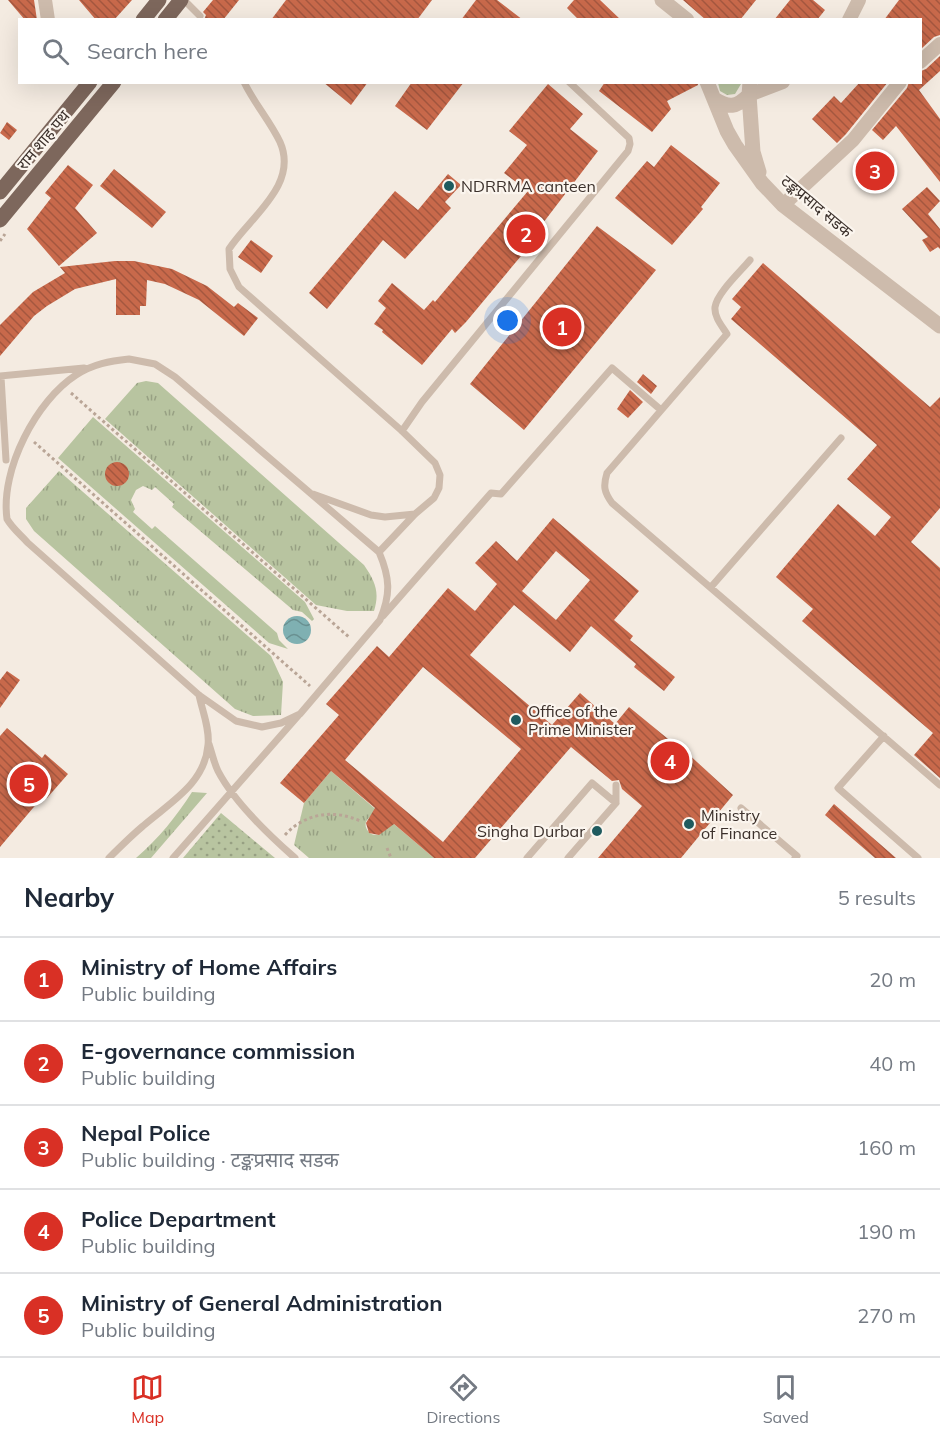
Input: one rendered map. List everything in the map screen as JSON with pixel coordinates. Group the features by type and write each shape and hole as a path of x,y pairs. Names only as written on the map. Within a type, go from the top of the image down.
{"main road":[{"path":"145,18 159,0"},
{"path":"167,18 182,0"},
{"name":"राम शाह पथ","path":"0,192 88,84"},
{"name":"राम शाह पथ","path":"0,220 112,84"}],"street":[{"path":"45,0 48,18"},
{"path":"657,0 672,18"},
{"path":"662,0 684,18"},
{"path":"850,18 859,0"},
{"path":"922,61 940,44"},
{"name":"टङ्कप्रसाद सडक","path":"708,84 727,131 762,183 783,205 940,326"},
{"path":"714,99 724,105 735,105 749,88 772,84"},
{"path":"783,205 853,140 898,84"},
{"path":"749,88 753,152 762,183"}],"lane":[{"path":"182,0 200,16"},
{"path":"245,84 251,98 280,143 284,157 284,173 278,187 229,249 230,269 239,287 402,431 435,463 440,475 439,488 434,498 415,514 379,552"},
{"path":"402,431 422,402 628,151 629,138 571,84"},
{"path":"750,260 719,297 715,308 717,318 727,334 607,473 604,483 605,492 612,502 940,785"},
{"path":"6,462 21,431 61,385 90,368 106,362 129,359 155,364 175,377 379,552 387,571 388,588 386,604 380,620"},
{"path":"90,368 1,376 6,462 2,488 3,503 6,517 12,527 199,695 236,721 262,727 281,723 300,714"},
{"path":"173,858 491,493 501,494 612,368 661,410"},
{"path":"711,587 841,438"},
{"path":"309,493 371,515 415,514"},
{"path":"199,695 218,771 232,791 278,843 295,858"},
{"path":"884,736 838,788 918,858"},
{"path":"109,858 144,824 179,798 194,780 207,756 209,742"},
{"path":"527,858 592,783 616,803"},
{"path":"568,858 616,803 616,785"},
{"path":"741,808 797,856 795,858"}],"path":[{"path":"61,385 358,645"},
{"path":"21,431 318,693"},
{"path":"278,843 293,827 313,817 335,814 360,821"},
{"path":"387,848 391,858"}],"green space":[{"path":"718,84 741,84 735,94 727,95 720,91"},
{"path":"146,381 158,383 364,565 375,587 377,598 374,611 347,611 316,605 105,419 137,383"},
{"path":"93,417 305,602 314,619 312,621 302,612 293,610 172,507 174,504 155,487 152,490 143,486 136,490 131,500 135,509 133,512 152,529 155,526 277,633 279,640 288,649 269,643 58,458"},
{"path":"59,471 271,656 283,682 281,715 253,716 235,709 34,531 26,519 26,508"},
{"path":"331,771 380,813 370,817 366,822 369,832 374,835 379,834 385,829 388,819 434,858 309,858 294,845 304,803"},
{"path":"192,792 207,793 151,858 136,858 167,827"},
{"path":"221,813 275,858 183,858"}],"water":[{"path":"297,616 307,620 311,630 307,640 297,644 287,640 283,630 287,620"}],"building":[{"path":"8,0 34,0 37,18 23,18"},
{"path":"79,0 132,0 116,18 94,18"},
{"path":"213,0 239,0 225,18 205,18 206,15 203,12"},
{"path":"286,0 432,0 418,18 272,18"},
{"path":"476,0 497,0 520,18 462,18"},
{"path":"574,0 600,0 619,18 577,18 567,8"},
{"path":"683,0 756,0 742,18 704,18"},
{"path":"790,0 813,0 825,10 819,18 776,18"},
{"path":"899,0 940,0 940,35 934,37 922,48 922,18 886,18"},
{"path":"940,56 940,71 919,90 940,119 940,182 896,126 883,140 872,130 908,84 922,84 922,71"},
{"path":"325,84 367,84 351,105"},
{"path":"411,84 462,84 427,130 395,106"},
{"path":"548,84 583,114 570,129 598,151 543,223 546,226 466,322 455,333 452,329 422,365 374,324 386,308 378,301 392,283 424,310 433,300 435,302 528,191 504,173 527,145 509,131"},
{"path":"604,84 698,84 667,101 671,109 652,132 599,91"},
{"path":"858,84 886,84 837,143 812,119 834,96 841,103"},
{"path":"7,122 17,130 9,140 0,133"},
{"path":"671,145 720,183 701,207 703,209 672,245 615,198 647,161 654,167"},
{"path":"68,165 93,185 75,208 97,233 59,266 27,229 51,198 45,193"},
{"path":"114,169 166,212 152,228 100,186"},
{"path":"448,174 461,185 445,202 451,208 405,259 383,240 327,309 309,293 395,191 418,210"},
{"path":"927,187 940,201 928,214 940,229 940,249 938,247 930,252 922,240 928,237 902,209"},
{"path":"597,226 656,270 524,430 470,384"},
{"path":"251,240 273,256 261,273 238,257"},
{"path":"134,261 172,269 207,286 234,307 238,303 258,318 244,336 199,300 165,284 147,280 146,306 140,306 140,315 116,315 116,279 75,289 47,306 34,316 0,356 0,325 33,292 65,273 60,267"},
{"path":"763,263 930,407 940,397 940,508 911,542 940,568 940,778 914,755 933,733 802,621 813,609 776,577 838,504 875,536 891,517 847,479 877,445 731,319 741,307 732,299"},
{"path":"643,374 657,386 651,394 637,382"},
{"path":"630,390 643,402 628,418 617,409"},
{"path":"117,462 126,465 129,474 126,483 117,486 108,483 105,474 108,465"},
{"path":"553,518 639,591 614,620 633,636 630,640 675,677 664,691 634,667 636,664 591,626 570,652 514,605 470,655 552,725 580,693 615,724 629,707 685,751 733,795 681,858 598,858 642,806 622,789 619,780 612,781 571,747 475,858 434,858 394,824 379,835 369,833 366,823 375,808 331,771 304,803 280,783 339,715 326,704 377,646 389,657 448,588 475,611 497,584 475,563 496,541 517,561","holes":["556,551 590,580 556,620 522,591","423,667 521,749 443,842 345,760"]},
{"path":"7,671 20,680 0,708 0,680"},
{"path":"7,728 42,758 45,754 68,774 47,798 44,795 0,847 0,736"},
{"path":"834,804 896,858 875,858 825,815"}],"place":[{"name":"Nepal Police","path":"875,171"},
{"name":"NDRRMA canteen","path":"449,186"},
{"name":"E-governance commission","path":"526,234"},
{"name":"Ministry of Home Affairs","path":"562,327"},
{"name":"Office of the Prime Minister","path":"516,720"},
{"name":"Police Department","path":"670,761"},
{"name":"Ministry of General Administration","path":"29,784"},
{"name":"Ministry of Finance","path":"689,824"},
{"name":"Singha Durbar","path":"597,831"}]}
